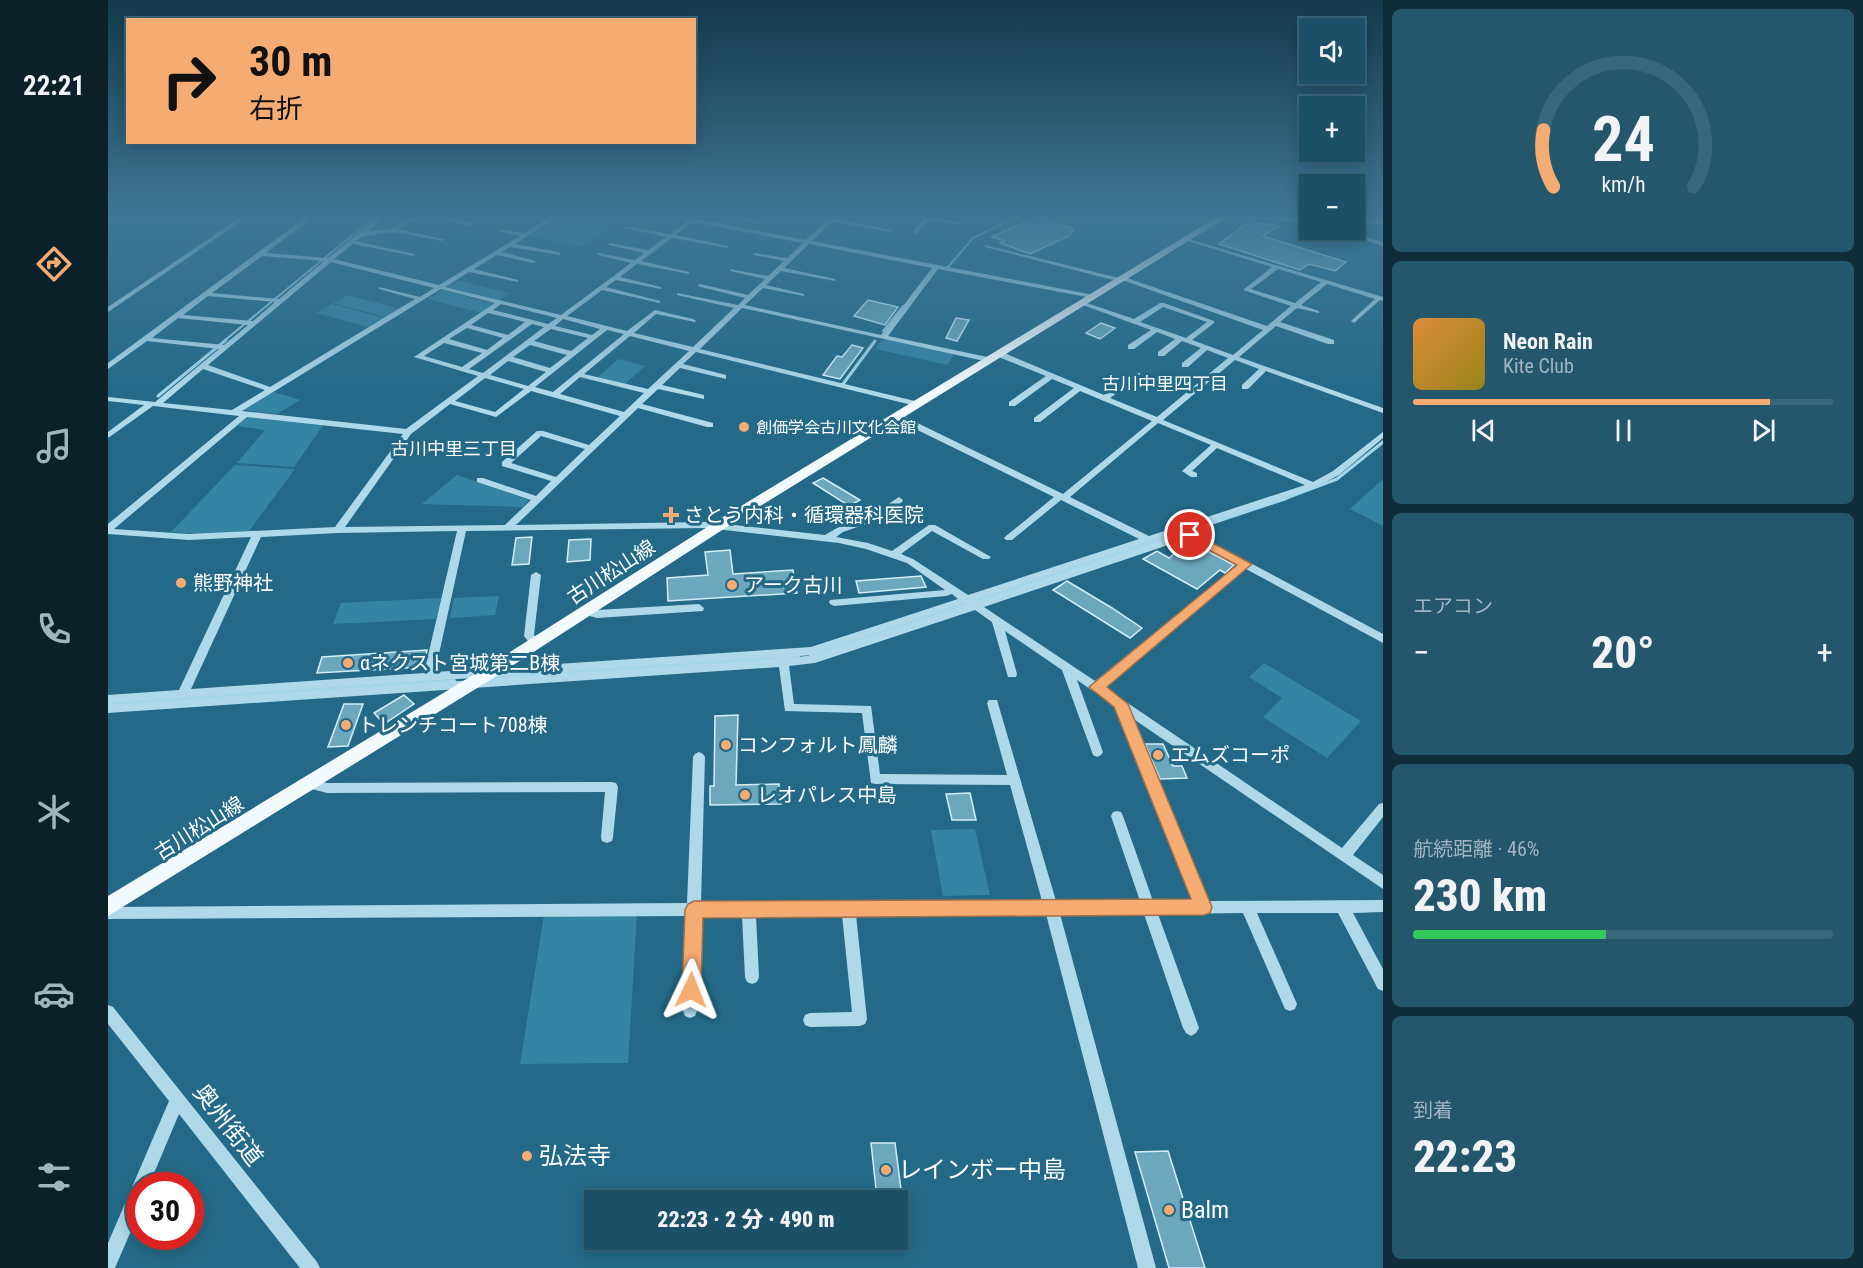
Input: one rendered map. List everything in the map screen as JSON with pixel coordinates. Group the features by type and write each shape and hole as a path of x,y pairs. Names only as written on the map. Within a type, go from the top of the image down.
{"main road":[{"name":"古川松山線","path":"108,907 489,673 896,416 1131,273"}],"street":[{"path":"108,310 162,273"},
{"path":"108,367 235,273"},
{"path":"108,436 154,404 202,366 219,347 248,322 310,273"},
{"path":"379,273 916,404"},
{"path":"235,412 464,273"},
{"path":"483,273 516,281"},
{"path":"338,530 408,432 621,273"},
{"path":"747,273 770,278"},
{"path":"506,529 775,273"},
{"path":"799,273 832,280"},
{"path":"884,336 931,273"},
{"path":"965,273 1087,299 1135,322 1383,411"},
{"path":"1097,273 1121,279 1268,329"},
{"path":"1268,273 1246,290 1317,312"},
{"path":"1296,273 1380,296"},
{"path":"615,278 659,288"},
{"path":"1009,538 1325,282"},
{"path":"700,286 750,297"},
{"path":"761,286 802,295"},
{"path":"381,288 421,299"},
{"path":"601,288 657,302"},
{"path":"206,294 276,301"},
{"path":"679,294 872,336 884,336 994,357 1051,376 1313,485"},
{"path":"1354,321 1380,296"},
{"path":"499,303 418,357 625,415"},
{"path":"1135,322 1162,304 1212,322 1161,354"},
{"path":"487,311 593,338"},
{"path":"554,395 655,312 693,321"},
{"path":"176,316 248,322"},
{"path":"463,370 530,322"},
{"path":"1275,323 1331,342"},
{"path":"465,326 508,337"},
{"path":"448,401 496,415 604,329"},
{"path":"1131,347 1157,329"},
{"path":"146,339 219,347"},
{"path":"443,340 487,352"},
{"path":"528,342 573,354"},
{"path":"1185,365 1207,347"},
{"path":"507,358 552,371"},
{"path":"678,365 723,377"},
{"path":"202,366 271,390"},
{"path":"1245,387 1265,368"},
{"path":"580,375 649,392"},
{"path":"1105,398 1137,375"},
{"path":"1012,404 1051,376"},
{"path":"656,386 700,397"},
{"path":"1037,420 1079,388"},
{"path":"108,399 408,432"},
{"path":"636,405 710,425"},
{"path":"108,530 247,413"},
{"path":"896,416 1148,539"},
{"path":"557,480 505,464 540,433 591,448"},
{"path":"396,684 429,677 489,673 823,657 936,614 1148,539 1201,525 1313,485 1336,473 1383,434"},
{"path":"1194,475 1185,471 1216,445"},
{"path":"480,480 537,499"},
{"path":"826,539 840,530 872,519 899,500"},
{"path":"108,530 189,537 338,530 707,525 716,528 826,539 868,546 910,561 1383,883"},
{"path":"972,602 1208,530 1201,525"},
{"path":"895,554 932,527 986,557"},
{"path":"429,677 462,530"},
{"path":"183,694 256,535"},
{"path":"1190,535 1383,639"},
{"path":"1096,687 1246,564"},
{"path":"536,643 530,636 537,575"},
{"path":"834,602 946,593 954,590"},
{"path":"586,611 597,614 699,608"},
{"path":"996,619 1012,674"},
{"path":"108,699 149,701 396,684 469,684 783,658"},
{"path":"783,658 789,708 867,709 875,779 1014,780"},
{"path":"1066,666 1097,752"},
{"path":"108,709 183,694 238,695"},
{"path":"993,703 1051,908 1147,1268"},
{"path":"1120,704 1204,907"},
{"path":"690,1011 699,757"},
{"path":"308,783 327,788 612,787 607,837"},
{"path":"1344,856 1383,808"},
{"path":"1117,816 1191,1028"},
{"path":"1342,906 1383,984"},
{"path":"108,913 1383,906"},
{"path":"1247,907 1290,1004"},
{"path":"749,909 752,977"},
{"path":"810,1020 860,1019 848,909"},
{"name":"奥州街道","path":"108,1012 311,1268"},
{"path":"147,1172 177,1100"},
{"path":"108,1264 126,1222"}],"shaded area":[{"path":"457,280 509,293 499,300 446,287"},
{"path":"442,290 495,304 481,313 428,299"},
{"path":"348,295 400,309 386,317 333,303"},
{"path":"332,304 384,318 369,327 316,313"},
{"path":"887,339 954,354 947,365 876,349 881,341"},
{"path":"618,359 645,366 625,384 598,377"},
{"path":"274,392 300,400 277,414 244,410"},
{"path":"249,415 324,424 294,467 237,463 265,430 237,426"},
{"path":"235,465 295,469 249,531 205,534 171,532"},
{"path":"457,475 529,500 523,507 422,504"},
{"path":"1383,479 1383,526 1350,509"},
{"path":"499,596 495,615 450,618 454,598"},
{"path":"441,598 436,619 333,624 341,603"},
{"path":"1264,663 1361,721 1327,758 1263,717 1282,698 1249,677"},
{"path":"975,829 990,895 943,896 931,830"},
{"path":"637,914 628,1063 520,1064 544,915"}],"building":[{"path":"868,300 898,307 885,325 854,316"},
{"path":"956,318 969,320 957,341 946,338"},
{"path":"1101,323 1115,328 1100,339 1086,333"},
{"path":"852,345 863,348 840,379 823,375 837,356 842,357"},
{"path":"823,478 860,500 849,506 813,483"},
{"path":"532,537 529,564 512,565 516,538"},
{"path":"591,539 590,560 567,562 569,540"},
{"path":"1189,541 1234,565 1225,573 1220,570 1197,589 1143,559 1157,551 1169,558"},
{"name":"アーク古川","path":"730,550 733,574 793,570 797,593 668,601 667,578 708,575 705,552"},
{"path":"921,576 926,587 859,593 856,581"},
{"path":"1067,581 1142,628 1130,638 1053,590"},
{"path":"427,650 423,667 317,673 322,657"},
{"path":"404,695 414,704 384,724 374,713"},
{"name":"トレンチコート708棟","path":"344,704 363,704 348,746 328,747"},
{"path":"738,715 736,785 779,784 781,804 710,805 710,786 714,786 715,716"},
{"name":"エムズコーポ","path":"1145,744 1163,744 1173,766 1182,766 1187,778 1160,779"},
{"path":"970,793 976,820 952,820 946,794"},
{"name":"レインボー中島","path":"871,1143 895,1143 901,1190 876,1190"},
{"name":"Balm","path":"1168,1151 1205,1268 1169,1268 1135,1152"}],"waterway":[{"path":"224,341 306,273"},
{"path":"883,331 903,306"},
{"path":"158,396 226,340"},
{"path":"843,384 875,341"},
{"path":"1281,500 1337,479 1383,442"},
{"path":"811,656 1286,498"},
{"path":"493,678 798,657"},
{"path":"172,700 454,681"},
{"path":"108,704 194,698"}],"place":[{"name":"創価学会古川文化会館","path":"744,427"},
{"name":"さとう内科・循環器科医院","path":"671,515"},
{"name":"熊野神社","path":"181,583"},
{"name":"アーク古川","path":"732,585"},
{"name":"αネクスト宮城第二B棟","path":"348,663"},
{"name":"トレンチコート708棟","path":"346,725"},
{"name":"コンフォルト鳳麟","path":"726,745"},
{"name":"エムズコーポ","path":"1158,755"},
{"name":"レオパレス中島","path":"745,795"},
{"name":"弘法寺","path":"527,1156"},
{"name":"レインボー中島","path":"886,1170"},
{"name":"Balm","path":"1169,1210"}],"district":[{"name":"古川中里四丁目","path":"1165,384"},
{"name":"古川中里三丁目","path":"454,449"}],"route":[{"path":"691,990 694,910 1204,907 1120,704 1096,687 1246,564 1190,535"}]}
